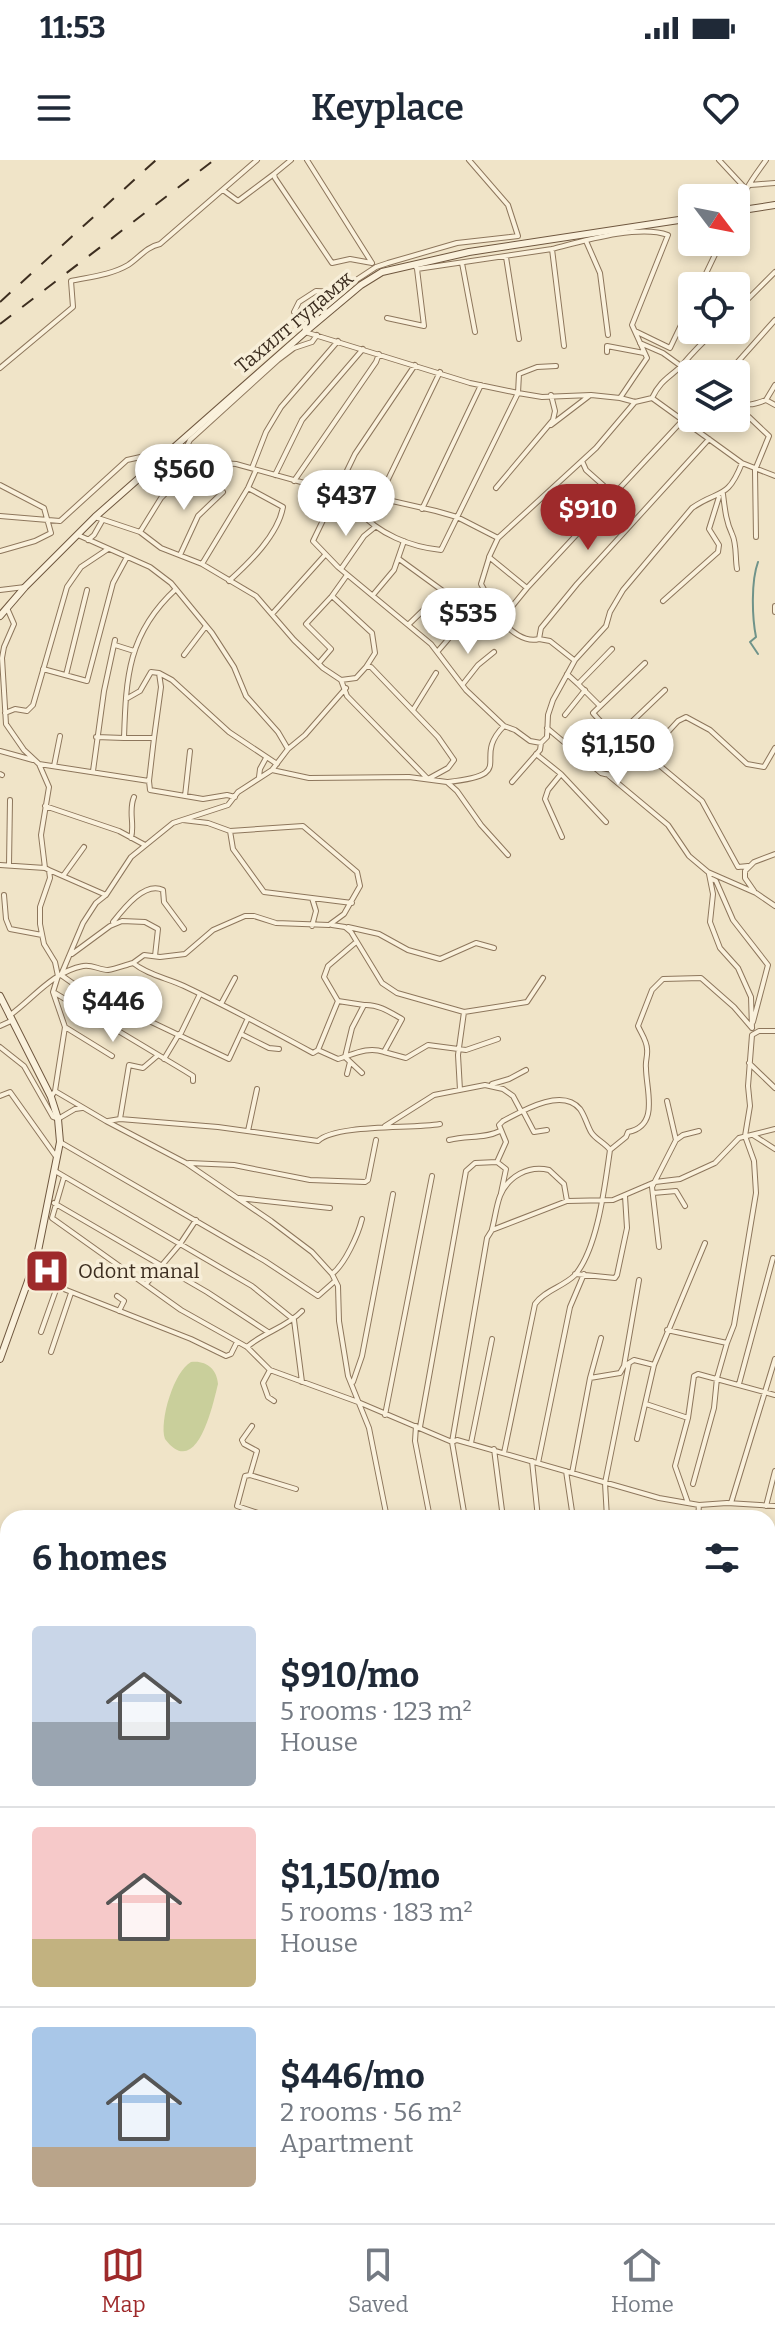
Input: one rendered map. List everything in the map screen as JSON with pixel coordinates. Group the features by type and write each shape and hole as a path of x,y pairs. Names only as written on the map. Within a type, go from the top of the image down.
{"main road":[{"path":"750,209 775,205"},
{"name":"Тахилт гудамж","path":"2,612 76,535 99,519 152,466 193,434 305,332 361,285 382,272 416,267 469,252 586,237 678,221"},
{"path":"0,996 53,1094 60,1142 52,1199 37,1256 0,1359"}],"street":[{"path":"0,368 73,307 71,281 112,272 127,265 151,246 160,244 257,160"},
{"path":"223,190 238,201 291,160"},
{"path":"307,160 374,265"},
{"path":"469,160 508,205 521,246"},
{"path":"719,160 745,184"},
{"path":"750,184 766,160"},
{"path":"274,174 332,263 350,259 374,265"},
{"path":"750,187 775,183"},
{"path":"387,318 424,326 416,267 506,257 552,249 586,237 654,230 668,235 639,304 632,330 647,358 620,398"},
{"path":"518,236 457,243 374,265 338,292 316,291 299,302 294,312 304,324 305,332 481,385 542,397 591,395 635,402 652,398 661,381 678,369"},
{"path":"586,237 600,273 608,335"},
{"path":"552,249 564,346"},
{"path":"506,257 519,339"},
{"path":"462,263 475,332"},
{"path":"750,297 775,272"},
{"path":"739,360 775,320"},
{"path":"632,330 670,348 678,331"},
{"path":"223,406 278,360 294,348 312,342 317,335"},
{"path":"202,564 248,488 266,432 281,407 338,341"},
{"path":"638,342 663,353 678,366"},
{"path":"685,360 700,344"},
{"path":"607,352 607,346 644,353"},
{"path":"275,475 302,420 363,349"},
{"path":"294,481 379,354"},
{"path":"415,365 355,454 313,541 347,575 438,651 466,690 504,726 530,741 541,743"},
{"path":"359,497 358,510 375,527 404,541 441,550 518,393 519,371 556,366"},
{"path":"379,498 440,372"},
{"path":"422,509 468,418 481,385"},
{"path":"750,405 766,400 775,385"},
{"path":"496,488 549,426 555,415 551,395"},
{"path":"549,426 591,395"},
{"path":"652,398 678,418"},
{"path":"766,400 775,405"},
{"path":"575,660 550,641 532,641 516,634 501,620 481,584 498,538 582,461 619,424 635,402"},
{"path":"750,418 769,436 755,470 756,537"},
{"path":"501,620 678,425"},
{"path":"698,432 742,463 775,476"},
{"path":"193,434 187,452 198,461 254,469 337,492 379,498 457,517 498,538"},
{"path":"539,639 541,628 577,584 709,439"},
{"path":"0,516 60,521 127,460 145,456 152,466"},
{"path":"140,532 161,498 198,461"},
{"path":"582,461 586,470 604,486"},
{"path":"663,601 718,552 719,545 709,529 722,494 736,479 742,463"},
{"path":"0,485 44,508 49,520 49,535 0,551"},
{"path":"229,581 258,551 284,510 248,488"},
{"path":"180,555 198,516 223,492"},
{"path":"722,494 728,528 733,535 737,569"},
{"path":"512,782 540,750 541,743 547,737 548,715 567,674 575,660 606,626 623,590 692,508 703,500 722,494"},
{"path":"88,540 94,535 99,519 140,532 161,548 202,564 256,596 286,632 341,680 347,696 428,779"},
{"path":"341,569 364,536 375,527"},
{"path":"76,535 150,567 176,589 234,667 246,696 278,732 288,749"},
{"path":"373,595 394,570 404,541"},
{"path":"5,713 15,709 27,711 33,705 58,613 72,576 108,549"},
{"path":"273,613 325,555"},
{"path":"43,669 87,681 113,583 127,557"},
{"path":"489,557 527,588"},
{"path":"399,559 460,604 461,619 457,628 438,651"},
{"path":"319,663 331,649 306,624 347,575"},
{"path":"0,590 25,587"},
{"path":"124,738 128,671 134,651 153,612 176,589"},
{"path":"66,675 87,590"},
{"path":"409,624 443,591"},
{"path":"332,596 372,633 375,653 356,678 341,680"},
{"path":"2,612 14,624 2,658 6,724 37,763 49,787 41,835 50,878 40,907 42,935 60,976 229,1059 248,1018"},
{"path":"184,655 206,626"},
{"path":"93,771 96,737 115,643 134,651"},
{"path":"578,684 612,649"},
{"path":"463,684 478,665 494,652"},
{"path":"645,663 593,713 639,757 647,755 678,721 686,717 710,730 747,764 757,768 764,767 775,748"},
{"path":"366,667 371,667 413,710 454,760 448,768 428,779"},
{"path":"126,699 140,691 151,672 159,673 172,680 229,732 277,764"},
{"path":"159,673 161,687 150,790 203,799 227,795 235,797"},
{"path":"413,710 436,673"},
{"path":"567,674 600,706"},
{"path":"173,823 228,805 272,770 346,688"},
{"path":"565,715 585,690"},
{"path":"618,735 665,690"},
{"path":"272,770 309,778 349,776 447,782 471,780 484,776 491,768 491,742 504,726"},
{"path":"547,728 668,825 689,856 708,872 756,893 775,906"},
{"path":"608,775 622,767 623,758 612,732"},
{"path":"54,766 60,736"},
{"path":"96,737 154,738"},
{"path":"0,751 37,763 149,781"},
{"path":"185,796 190,751"},
{"path":"536,754 561,774 606,822"},
{"path":"647,755 702,801 738,867 775,854"},
{"path":"259,779 266,758"},
{"path":"561,774 545,799 562,837"},
{"path":"447,782 508,855"},
{"path":"131,838 134,829 130,813 134,797"},
{"path":"9,865 10,800"},
{"path":"45,806 102,824 145,845"},
{"path":"329,925 344,914 361,882 357,872 303,826 230,831 201,822 182,820 173,823 131,857 83,923 53,992 65,1027 53,1094 186,1163 312,1252 332,1274 338,1286 339,1321 348,1376 369,1428 385,1510"},
{"path":"230,831 233,849 259,888 269,894 352,903"},
{"path":"63,876 84,847"},
{"path":"0,865 47,869 106,895"},
{"path":"748,866 745,878 756,893"},
{"path":"708,872 716,881 733,920 768,965 752,1032"},
{"path":"693,1484 714,1408 717,1378 734,1325 756,1193 754,1161 745,1136 750,1106 751,997 738,968 720,948 710,922 712,879"},
{"path":"71,956 106,929 146,888 154,886 163,890 164,902 184,929"},
{"path":"4,895 10,929 42,935"},
{"path":"312,898 316,911 312,926"},
{"path":"0,1026 30,997 60,976 83,966 109,970 133,963 139,956 185,954 213,930 245,916 276,923 329,925 379,934 408,950 440,959 476,943 494,948"},
{"path":"106,929 122,921 145,922 158,929 155,956"},
{"path":"345,927 354,936 355,943 382,983 397,993 464,1012 527,1002 543,978"},
{"path":"355,943 328,966 324,977 338,1001 371,1005 402,1019 384,1052"},
{"path":"133,963 313,1053 318,1050 338,1001"},
{"path":"221,1005 235,978"},
{"path":"504,1453 535,1304 575,1274 593,1238 610,1150 628,1132 640,1129 645,1123 650,1106 647,1046 638,1026 652,990 663,979 701,978 734,1007 752,1032"},
{"path":"53,992 193,1076 193,1081"},
{"path":"164,1059 200,994"},
{"path":"345,1057 352,1028 364,1005"},
{"path":"460,1090 459,1049 464,1012"},
{"path":"65,1027 112,1056"},
{"path":"752,1032 775,1031"},
{"path":"241,1034 269,1048 279,1049"},
{"path":"318,1050 332,1058 373,1048 406,1058 428,1045 466,1050 498,1039"},
{"path":"0,1047 24,1066 52,1116 58,1119 83,1108"},
{"path":"120,1119 129,1065 143,1068 157,1056"},
{"path":"345,1057 362,1073"},
{"path":"347,1074 350,1062"},
{"path":"749,1063 775,1088"},
{"path":"383,1127 434,1095 509,1079 526,1070"},
{"path":"485,1085 503,1089 513,1096 534,1132 547,1130"},
{"path":"248,1131 257,1089"},
{"path":"0,1096 10,1092 57,1158"},
{"path":"497,1162 506,1142 499,1125 536,1104 569,1101 578,1107 592,1134 610,1150"},
{"path":"667,1101 676,1140"},
{"path":"106,1121 120,1119 248,1131 318,1141 345,1132 440,1124"},
{"path":"492,1230 567,1201 613,1200 655,1182 680,1179 715,1163 739,1138 775,1129"},
{"path":"449,1140 467,1136 485,1137 500,1131"},
{"path":"659,1247 653,1193 655,1182 676,1140 699,1131"},
{"path":"752,1135 775,1149"},
{"path":"186,1163 234,1165 310,1180 365,1182 376,1140"},
{"path":"60,1142 286,1273 318,1296 335,1281"},
{"path":"428,1510 415,1441 466,1171 475,1163 497,1162 506,1169 484,1252 452,1442 464,1510"},
{"path":"501,1193 520,1172 544,1168 564,1184 567,1201"},
{"path":"55,1171 252,1286 294,1320 302,1382"},
{"path":"385,1415 432,1176"},
{"path":"64,1177 52,1199 52,1218 181,1310 247,1347 270,1370 358,1402 452,1442 471,1443 605,1483 688,1503 775,1506"},
{"path":"653,1193 676,1191 685,1206"},
{"path":"352,1384 362,1356 393,1194"},
{"path":"575,1274 615,1278 617,1275 627,1228 625,1196"},
{"path":"237,1198 330,1208"},
{"path":"52,1199 245,1315 268,1332"},
{"path":"332,1274 340,1268 357,1238 362,1219"},
{"path":"146,1284 196,1220"},
{"path":"637,1439 654,1365 705,1243"},
{"path":"739,1384 773,1258"},
{"path":"56,1270 51,1284 226,1356 231,1354 237,1342"},
{"path":"538,1510 535,1462 570,1307 584,1274"},
{"path":"607,1510 605,1483 639,1280"},
{"path":"41,1332 57,1287"},
{"path":"51,1352 71,1293"},
{"path":"117,1296 124,1301 119,1311"},
{"path":"247,1347 268,1332 294,1320 302,1311"},
{"path":"667,1330 727,1343"},
{"path":"572,1473 601,1338"},
{"path":"471,1443 492,1339"},
{"path":"731,1503 775,1359"},
{"path":"590,1378 620,1373 626,1364 634,1360 654,1365"},
{"path":"270,1370 263,1383 268,1397 274,1401"},
{"path":"688,1503 675,1466 688,1418 694,1376 717,1378 775,1395"},
{"path":"645,1402 648,1406 688,1418"},
{"path":"250,1475 257,1451 242,1440 252,1426"},
{"path":"494,1449 502,1510"},
{"path":"566,1471 572,1510"},
{"path":"766,1506 775,1471"},
{"path":"249,1510 237,1506 245,1476 296,1489"},
{"path":"699,1505 699,1510"}],"green space":[{"path":"191,1362 201,1362 210,1367 218,1384 202,1435 186,1451 176,1450 165,1439 164,1421 169,1397 179,1375"}],"waterway":[{"path":"758,562 753,599 756,637 750,642 758,654"}],"railway":[{"path":"0,302 156,160"},
{"path":"0,324 214,160"}],"place":[{"name":"Odont manal","path":"47,1271"}]}
